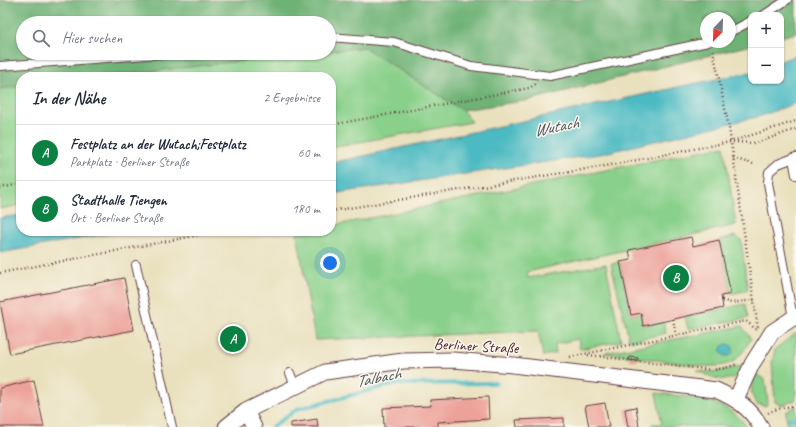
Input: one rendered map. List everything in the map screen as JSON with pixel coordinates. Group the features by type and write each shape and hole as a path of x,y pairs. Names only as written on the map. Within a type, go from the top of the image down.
{"street":[{"path":"736,399 752,364 772,332 794,317"},
{"name":"Berliner Straße","path":"226,427 246,411 292,380 325,372 403,361 453,360 559,370 696,386 716,390 736,399 748,408 759,424"},
{"path":"246,411 254,427"}],"lane":[{"path":"769,12 787,0"},
{"path":"736,29 748,23"},
{"path":"336,38 394,42 471,66 550,76 700,44"},
{"path":"0,66 79,60"},
{"path":"794,317 768,183 769,172 778,164 795,157 796,175"},
{"path":"136,265 172,427"}],"path":[{"path":"715,61 729,128 742,229 754,300 758,331 754,339"},
{"path":"336,124 529,88 550,76"},
{"path":"336,210 611,165 730,142 796,120"},
{"path":"730,142 756,142 796,129"},
{"path":"733,158 753,164"},
{"path":"0,188 16,185"},
{"path":"0,273 194,236"},
{"path":"722,300 731,303 754,300"},
{"path":"673,319 676,335"},
{"path":"559,370 560,359 588,355 746,321 758,331"},
{"path":"588,355 713,370 725,368 744,360"},
{"path":"759,424 774,410 796,405"}],"green space":[{"path":"0,0 796,0 796,33 784,36 784,12 748,12 748,46 530,100 462,110 364,47 336,50 336,16 16,16 16,60 249,60 145,72 16,72 16,87 0,89"},
{"path":"364,47 462,110 472,122 336,146 336,72 145,72 249,60 336,60 336,50"},
{"path":"16,87 16,206 0,209 0,89"},
{"path":"724,146 736,225 527,272 528,278 606,264 621,341 580,349 578,339 555,344 556,353 543,356 538,331 315,340 298,236 336,236 336,225"},
{"path":"735,236 741,240 748,290 731,294 719,240"},
{"path":"620,262 631,315 641,313 643,326 663,321 666,333 631,341 629,339 611,264"},
{"path":"745,304 748,318 688,329 685,317"},
{"path":"742,326 751,339 736,359 732,362 719,366 701,366 604,353"},
{"path":"796,333 796,400 782,405 775,402 772,363 775,349"},
{"path":"740,366 743,368 739,374 728,379 716,378 697,371 716,372"},
{"path":"756,374 765,380 768,402 766,406 757,404 753,397 752,386"},
{"path":"656,393 693,398 718,405 739,417 747,427 652,427 652,424 662,424"},
{"path":"796,406 796,427 787,427 786,412"}],"water":[{"name":"Wutach","path":"796,55 796,103 761,116 600,154 336,193 336,162 748,73 748,84 784,84 784,60"},
{"path":"16,216 16,236 94,236 0,253 0,218"},
{"path":"729,344 732,345 732,355 725,356 722,355 721,348 722,345"}],"building":[{"path":"691,237 693,246 719,240 731,294 721,296 723,308 643,326 641,313 631,315 620,262 631,260 629,250"},
{"path":"124,278 134,330 10,354 0,302"},
{"path":"630,357 638,358 638,361 629,360"},
{"path":"34,380 44,427 0,427 0,388"},
{"path":"488,397 489,419 438,422 438,427 384,427 383,408 431,406 430,400"},
{"path":"605,403 609,427 589,427 585,406"},
{"path":"636,407 639,427 628,427 625,409"},
{"path":"564,418 564,427 517,427 516,420"},
{"path":"317,419 318,427 291,427 291,423"}],"waterway":[{"name":"Talbach","path":"272,427 297,409 395,384 496,383"},
{"name":"Talbach","path":"789,419 796,418"}],"place":[{"name":"Stadthalle Tiengen","path":"676,278"},
{"name":"Festplatz an der Wutach;Festplatz","path":"233,339"}]}
